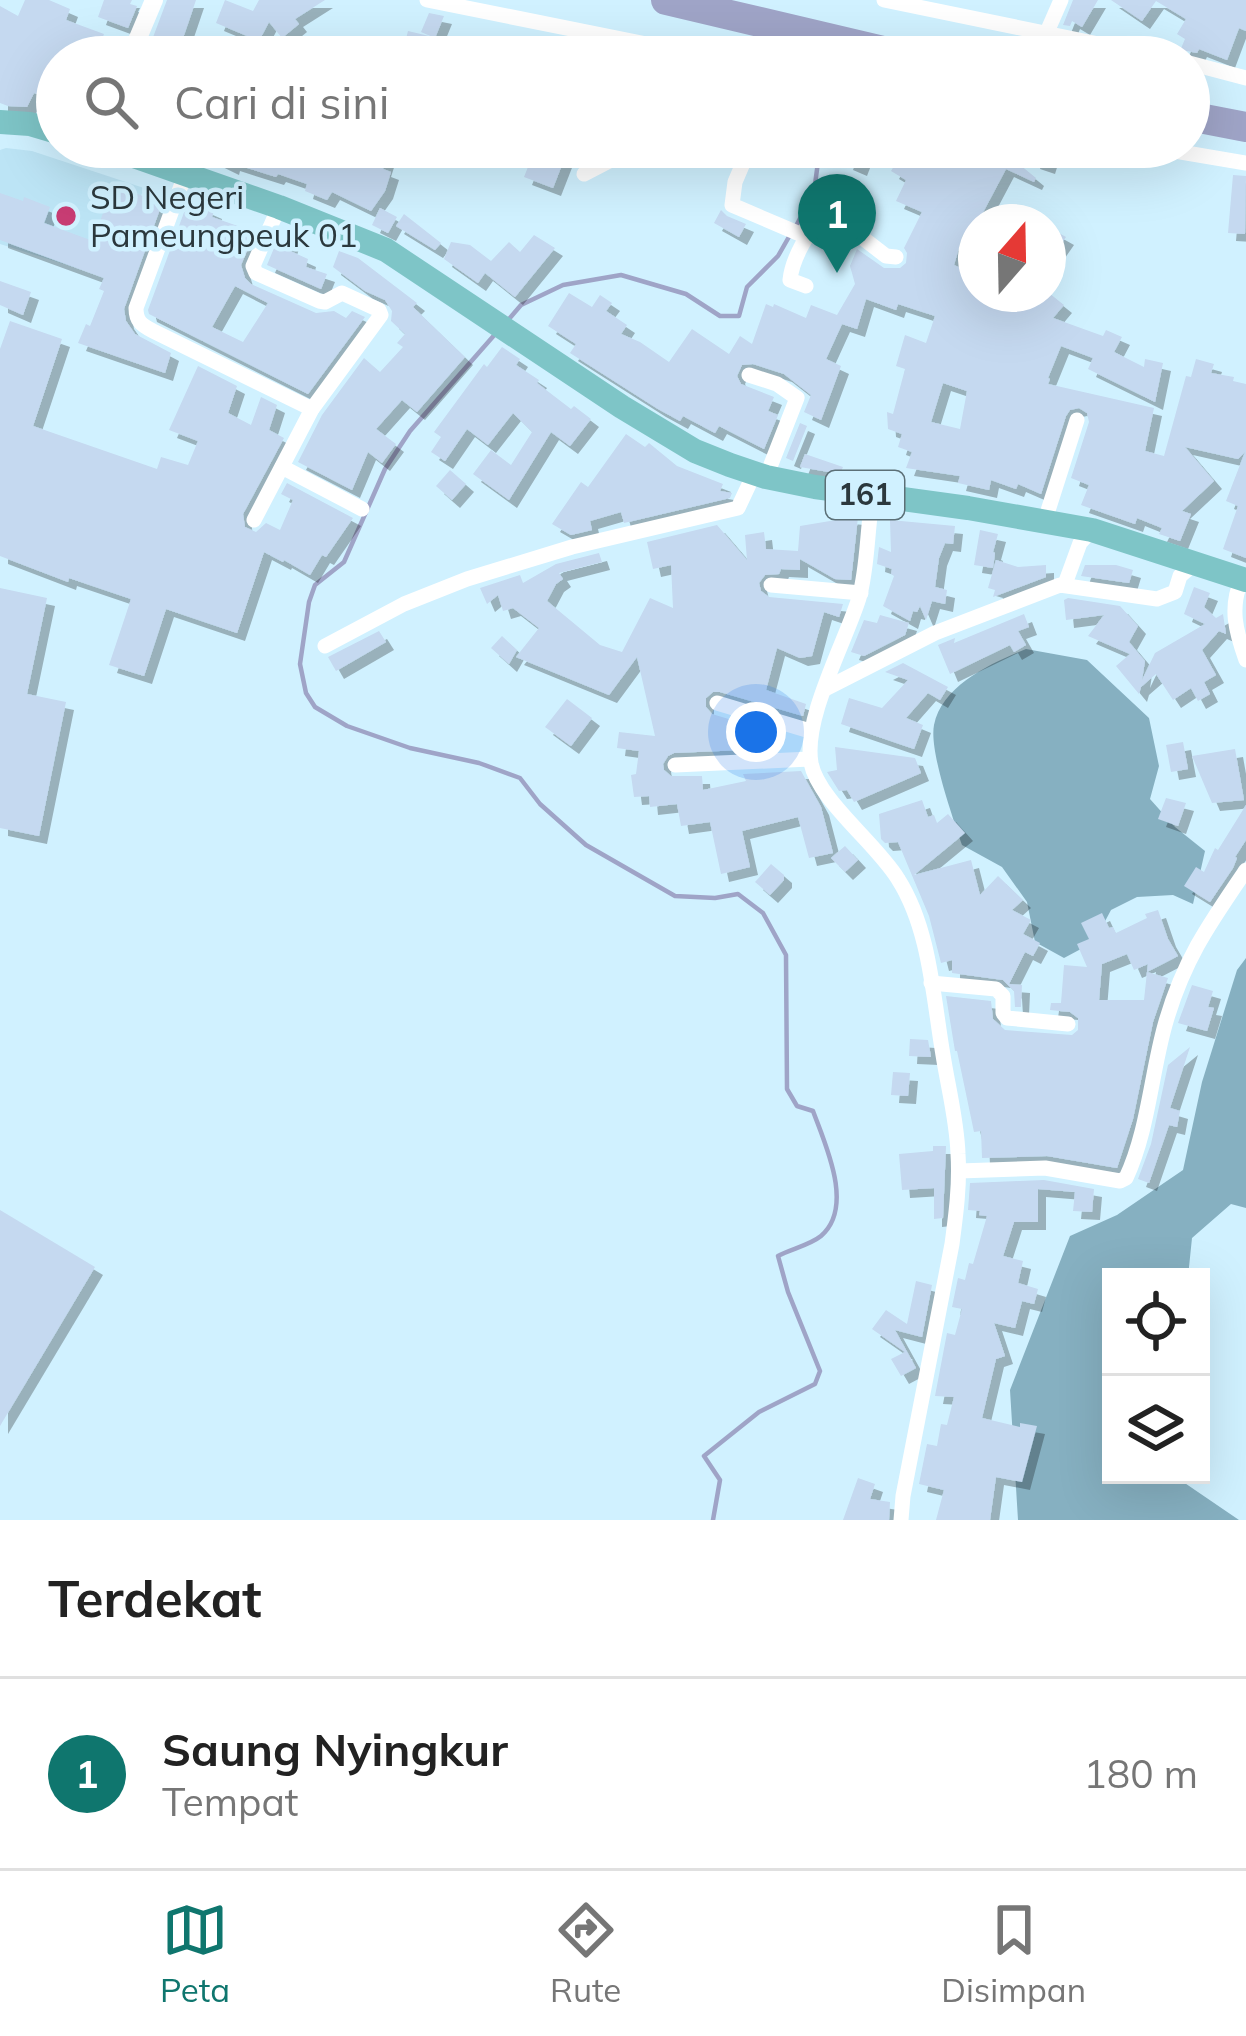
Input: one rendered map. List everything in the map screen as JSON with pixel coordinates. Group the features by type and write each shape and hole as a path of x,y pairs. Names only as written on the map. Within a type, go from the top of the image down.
{"main road":[{"path":"0,122 36,126"},
{"name":"161","path":"166,168 386,250 695,451 760,476 1092,530 1244,579"}],"street":[{"path":"139,36 154,0"},
{"path":"427,0 597,36"},
{"path":"884,0 1065,36"},
{"path":"1047,32 1061,0"},
{"path":"1210,69 1246,78"},
{"path":"1210,158 1246,164"},
{"path":"584,174 596,168"},
{"path":"741,168 732,205 806,236"},
{"path":"185,175 136,317 153,332 312,409"},
{"path":"254,520 312,409 381,315 342,293 319,301 256,273 253,266 279,207"},
{"path":"806,286 789,278 806,236 824,216 838,219 886,256 896,257"},
{"path":"325,646 404,604 467,579 572,547 738,508 760,476 797,398 777,384 749,375"},
{"path":"1045,520 1077,421"},
{"path":"282,466 362,509"},
{"path":"877,496 871,508 860,593 810,730 810,759 827,795 898,879 921,933 956,1129 959,1171 952,1244 901,1520"},
{"path":"1066,584 1080,543 1092,530"},
{"path":"825,689 948,627 1066,584 1162,599 1175,592 1180,576 1196,562"},
{"path":"1244,579 1234,596 1234,621 1246,660"},
{"path":"771,585 860,593"},
{"path":"717,703 810,730"},
{"path":"675,765 810,759"},
{"path":"959,1171 1045,1168 1120,1181 1126,1178 1140,1138 1166,1022 1188,960 1246,870"},
{"path":"931,983 996,989 1003,996 1007,1018 1068,1024"}],"shaded area":[{"name":"SD Negeri Pameungpeuk 01","path":"0,150 36,152 36,168 83,168 144,188 109,278 0,244"},
{"path":"1026,649 1087,660 1149,718 1159,766 1150,799 1205,851 1193,904 1173,895 1137,897 1111,910 1094,942 1064,958 1035,942 1027,902 1002,867 962,845 933,737 939,711 958,687"},
{"path":"1246,958 1246,1208 1231,1204 1192,1238 1189,1268 1102,1268 1102,1484 1186,1484 1239,1520 1018,1520 1010,1390 1070,1236 1117,1215 1183,1170 1202,1082 1237,970"}],"building":[{"path":"25,0 49,0 70,9 66,20 104,34 36,36 36,94 27,107 0,103 0,6 18,16"},
{"path":"104,0 132,0 130,4 137,6 128,28 98,17"},
{"path":"167,0 196,0 184,36 154,36"},
{"path":"225,0 253,11 259,0 325,0 295,19 299,24 284,36 269,22 262,36 247,36 216,23"},
{"path":"1073,0 1098,0 1082,27 1072,21 1070,26 1063,25"},
{"path":"1111,0 1246,0 1246,31 1239,28 1227,60 1210,53 1210,36 1177,34 1186,19 1156,1 1142,21"},
{"path":"429,13 444,16 436,36 421,32"},
{"path":"248,168 383,168 391,172 371,211 332,192 327,200 305,191 307,184"},
{"path":"528,168 561,168 553,188 524,177"},
{"path":"893,168 1024,168 1036,178 1034,182 1006,169 987,204 958,204 954,265 958,267 958,312 1058,312 1053,318 1103,336 1106,330 1122,337 1114,352 1144,367 1145,359 1163,363 1155,402 1088,369 1093,358 1061,346 1048,378 1048,384 1154,408 1145,451 1164,456 1186,376 1191,377 1196,359 1214,364 1211,373 1246,384 1246,558 1223,549 1238,506 1226,501 1245,452 1238,459 1185,447 1214,481 1182,511 1191,514 1180,541 1159,534 1162,528 1137,518 1135,524 1081,505 1089,485 1071,478 1089,422 1087,413 1079,408 1066,416 1041,494 991,480 989,490 958,483 960,476 906,468 912,452 898,447 902,434 888,429 887,412 893,414 905,369 896,366 905,335 926,343 935,316 866,299 857,329 842,324 826,359 841,366 821,420 804,412 811,395 784,374 742,365 737,376 741,384 774,397 768,411 778,415 764,449 719,426 715,433 658,409 570,353 576,344 548,326 569,293 592,307 600,295 612,303 606,311 627,325 621,334 669,362 692,329 729,354 740,336 752,344 766,304 806,318 811,305 837,315 855,284 850,266 857,249 884,268 906,263 904,248 922,212 896,201 906,180","holes":["943,383 967,391 960,429 931,422"]},
{"path":"1233,175 1246,176 1245,234 1228,233"},
{"path":"113,185 164,198 124,309 135,334 171,353 165,373 78,343 104,291 99,289 104,278 0,240 0,193 50,207 44,223 93,241"},
{"path":"191,201 214,211 212,217 255,232 241,265 251,284 316,313 334,311 346,318 352,311 365,317 308,394 149,314","holes":["235,286 268,303 243,342 212,327"]},
{"path":"380,208 397,217 388,233 372,225"},
{"path":"721,210 746,224 739,237 714,223"},
{"path":"404,214 441,243 435,250 396,226"},
{"path":"534,235 555,248 515,297 485,273 478,283 444,259 451,242 470,245 491,261 509,242 520,252"},
{"path":"279,236 291,241 288,250 308,259 306,267 327,274 321,289 267,265"},
{"path":"339,251 358,258 417,303 413,307 465,357 417,412 402,400 376,429 396,444 382,463 368,452 352,490 298,462 322,415 364,358 380,372 403,347 397,343 405,334 391,321 392,311 385,300 333,267"},
{"path":"0,281 31,292 23,315 0,305"},
{"path":"10,321 62,339 33,426 157,469 161,457 188,465 198,441 169,430 198,366 237,386 228,413 251,425 261,397 277,405 269,430 284,438 243,514 245,527 256,532 266,523 280,530 293,500 281,494 287,483 353,518 310,575 264,552 237,633 166,609 144,676 109,665 131,599 0,556 0,349"},
{"path":"502,347 520,359 516,365 537,383 591,419 570,446 551,432 509,500 473,474 491,450 511,465 532,432 513,413 488,445 467,429 445,461 431,452 441,437 434,432"},
{"path":"800,423 807,426 793,461 786,458"},
{"path":"626,434 645,447 649,443 677,466 723,484 720,491 732,493 730,498 624,523 621,512 590,521 592,530 571,535 552,524 581,482 588,487"},
{"path":"805,454 843,467 840,474 800,467"},
{"path":"450,470 466,484 452,500 436,486"},
{"path":"858,517 851,580 835,579 800,559 800,570 781,569 759,583 769,597 843,604 839,617 824,612 812,656 800,658 777,648 766,690 806,704 803,716 713,692 706,698 706,707 712,714 742,723 743,750 674,753 663,764 671,776 702,776 703,790 746,781 743,774 801,771 821,807 833,853 809,858 798,817 742,831 750,867 721,874 710,822 681,826 677,804 650,807 649,796 634,797 631,775 636,774 639,751 617,748 619,732 655,736 637,657 609,695 516,657 539,628 513,608 503,611 498,595 487,604 480,588 520,575 523,583 556,564 599,553 602,562 559,573 563,579 547,601 600,645 622,652 650,598 673,608 671,565 653,569 647,542 717,525 747,560 745,535 764,532 766,549 798,551 800,526"},
{"path":"890,520 955,526 953,544 945,543 939,558 935,587 947,590 945,604 932,601 926,620 920,606 910,621 883,606 894,576 892,569 877,564 879,547 891,552"},
{"path":"980,530 998,534 993,568 974,565"},
{"path":"996,560 1018,567 1046,565 1046,577 993,597 995,590 988,588"},
{"path":"1085,565 1133,570 1129,583 1081,576"},
{"path":"1194,587 1210,593 1204,607 1216,618 1223,614 1226,634 1219,631 1202,650 1216,675 1204,682 1210,694 1198,701 1191,688 1173,700 1156,674 1139,694 1116,666 1130,654 1088,636 1104,615 1066,620 1064,600 1068,598 1120,606 1138,626 1129,642 1145,661 1142,680 1155,653 1205,624 1184,614"},
{"path":"0,588 47,598 27,694 66,702 39,836 0,828"},
{"path":"1024,614 1029,627 1018,631 1026,645 1014,652 1010,645 950,674 938,645"},
{"path":"880,615 909,623 905,635 864,656 851,652 864,620 877,623"},
{"path":"379,631 386,642 336,671 328,657"},
{"path":"502,636 517,650 509,664 491,648"},
{"path":"903,663 948,687 940,700 928,693 906,718 923,725 914,749 841,724 849,698 882,708 908,680 885,672"},
{"path":"567,699 592,718 571,746 545,727"},
{"path":"1183,742 1188,769 1171,772 1166,745"},
{"path":"835,747 915,758 921,773 854,802 847,790 839,791 827,772 837,770"},
{"path":"1235,749 1244,800 1212,803 1192,756"},
{"path":"1166,798 1186,803 1178,826 1158,819"},
{"path":"922,800 928,817 934,815 937,823 948,814 965,833 914,875 971,860 980,895 998,876 1023,900 1012,910 1031,920 1023,934 1040,943 1033,956 1025,952 1009,984 1022,985 1021,1007 1015,1007 1014,991 1003,980 952,973 952,960 941,963 929,916 898,842 881,839 879,814"},
{"path":"1246,805 1246,840 1210,902 1184,886 1196,867 1204,872"},
{"path":"845,846 858,860 845,872 831,858"},
{"path":"771,864 784,880 770,895 755,882"},
{"path":"1158,910 1178,956 1147,972 1168,978 1117,1168 1047,1156 982,1158 981,1131 974,1132 946,996 991,1001 993,1019 1005,1030 1072,1035 1078,1030 1078,1018 1050,1010 1051,1003 1061,1003 1064,965 1087,967 1077,944 1089,939 1081,923 1102,913 1116,933","holes":["1127,954 1134,970 1148,964 1144,1000 1099,1000 1102,964"]},
{"path":"1192,985 1213,991 1207,1031 1178,1023"},
{"path":"910,1039 928,1040 931,1057 909,1056"},
{"path":"1190,1047 1170,1108 1180,1111 1177,1127 1169,1125 1149,1183 1138,1179 1151,1144 1168,1065"},
{"path":"893,1072 910,1073 908,1096 891,1095"},
{"path":"933,1146 946,1146 943,1218 934,1219 934,1188 902,1190 899,1154 933,1151"},
{"path":"1044,1180 1094,1189 1092,1212 1073,1211 1075,1192 1038,1189 1038,1222 1014,1222 1003,1256 1023,1261 1018,1283 1038,1289 1034,1304 1022,1301 1015,1328 994,1323 1005,1356 996,1359 982,1418 1037,1426 1022,1482 996,1477 990,1520 936,1520 944,1490 919,1484 927,1444 937,1446 954,1397 935,1396 947,1333 955,1335 962,1309 952,1307 958,1278 965,1280 969,1263 973,1264 987,1216 968,1210 970,1183"},
{"path":"0,1210 95,1267 0,1426"},
{"path":"916,1281 932,1285 922,1337 895,1330 916,1368 901,1376 891,1359 905,1352 872,1329 886,1310 907,1324"},
{"path":"858,1478 875,1484 870,1499 890,1502 889,1520 843,1520"}],"waterway":[{"path":"666,0 819,36"},
{"path":"1210,120 1246,127"},
{"path":"796,226 814,192 817,168"},
{"path":"509,319 521,305 563,285 621,275 686,294 720,316 739,316 747,287 778,256 790,235"},
{"path":"497,332 410,431 385,469 344,562 315,585 300,664 306,693 315,707 347,726 410,748 479,763 520,778 540,804 586,845 675,896 738,894 763,913 786,955 787,1089 797,1106 813,1111 837,1192 831,1224 821,1236 778,1256 820,1371 815,1384 759,1412 704,1456 720,1480 713,1520"}],"place":[{"name":"SD Negeri Pameungpeuk 01","path":"66,216"},
{"name":"Saung Nyingkur","path":"837,273"}]}
